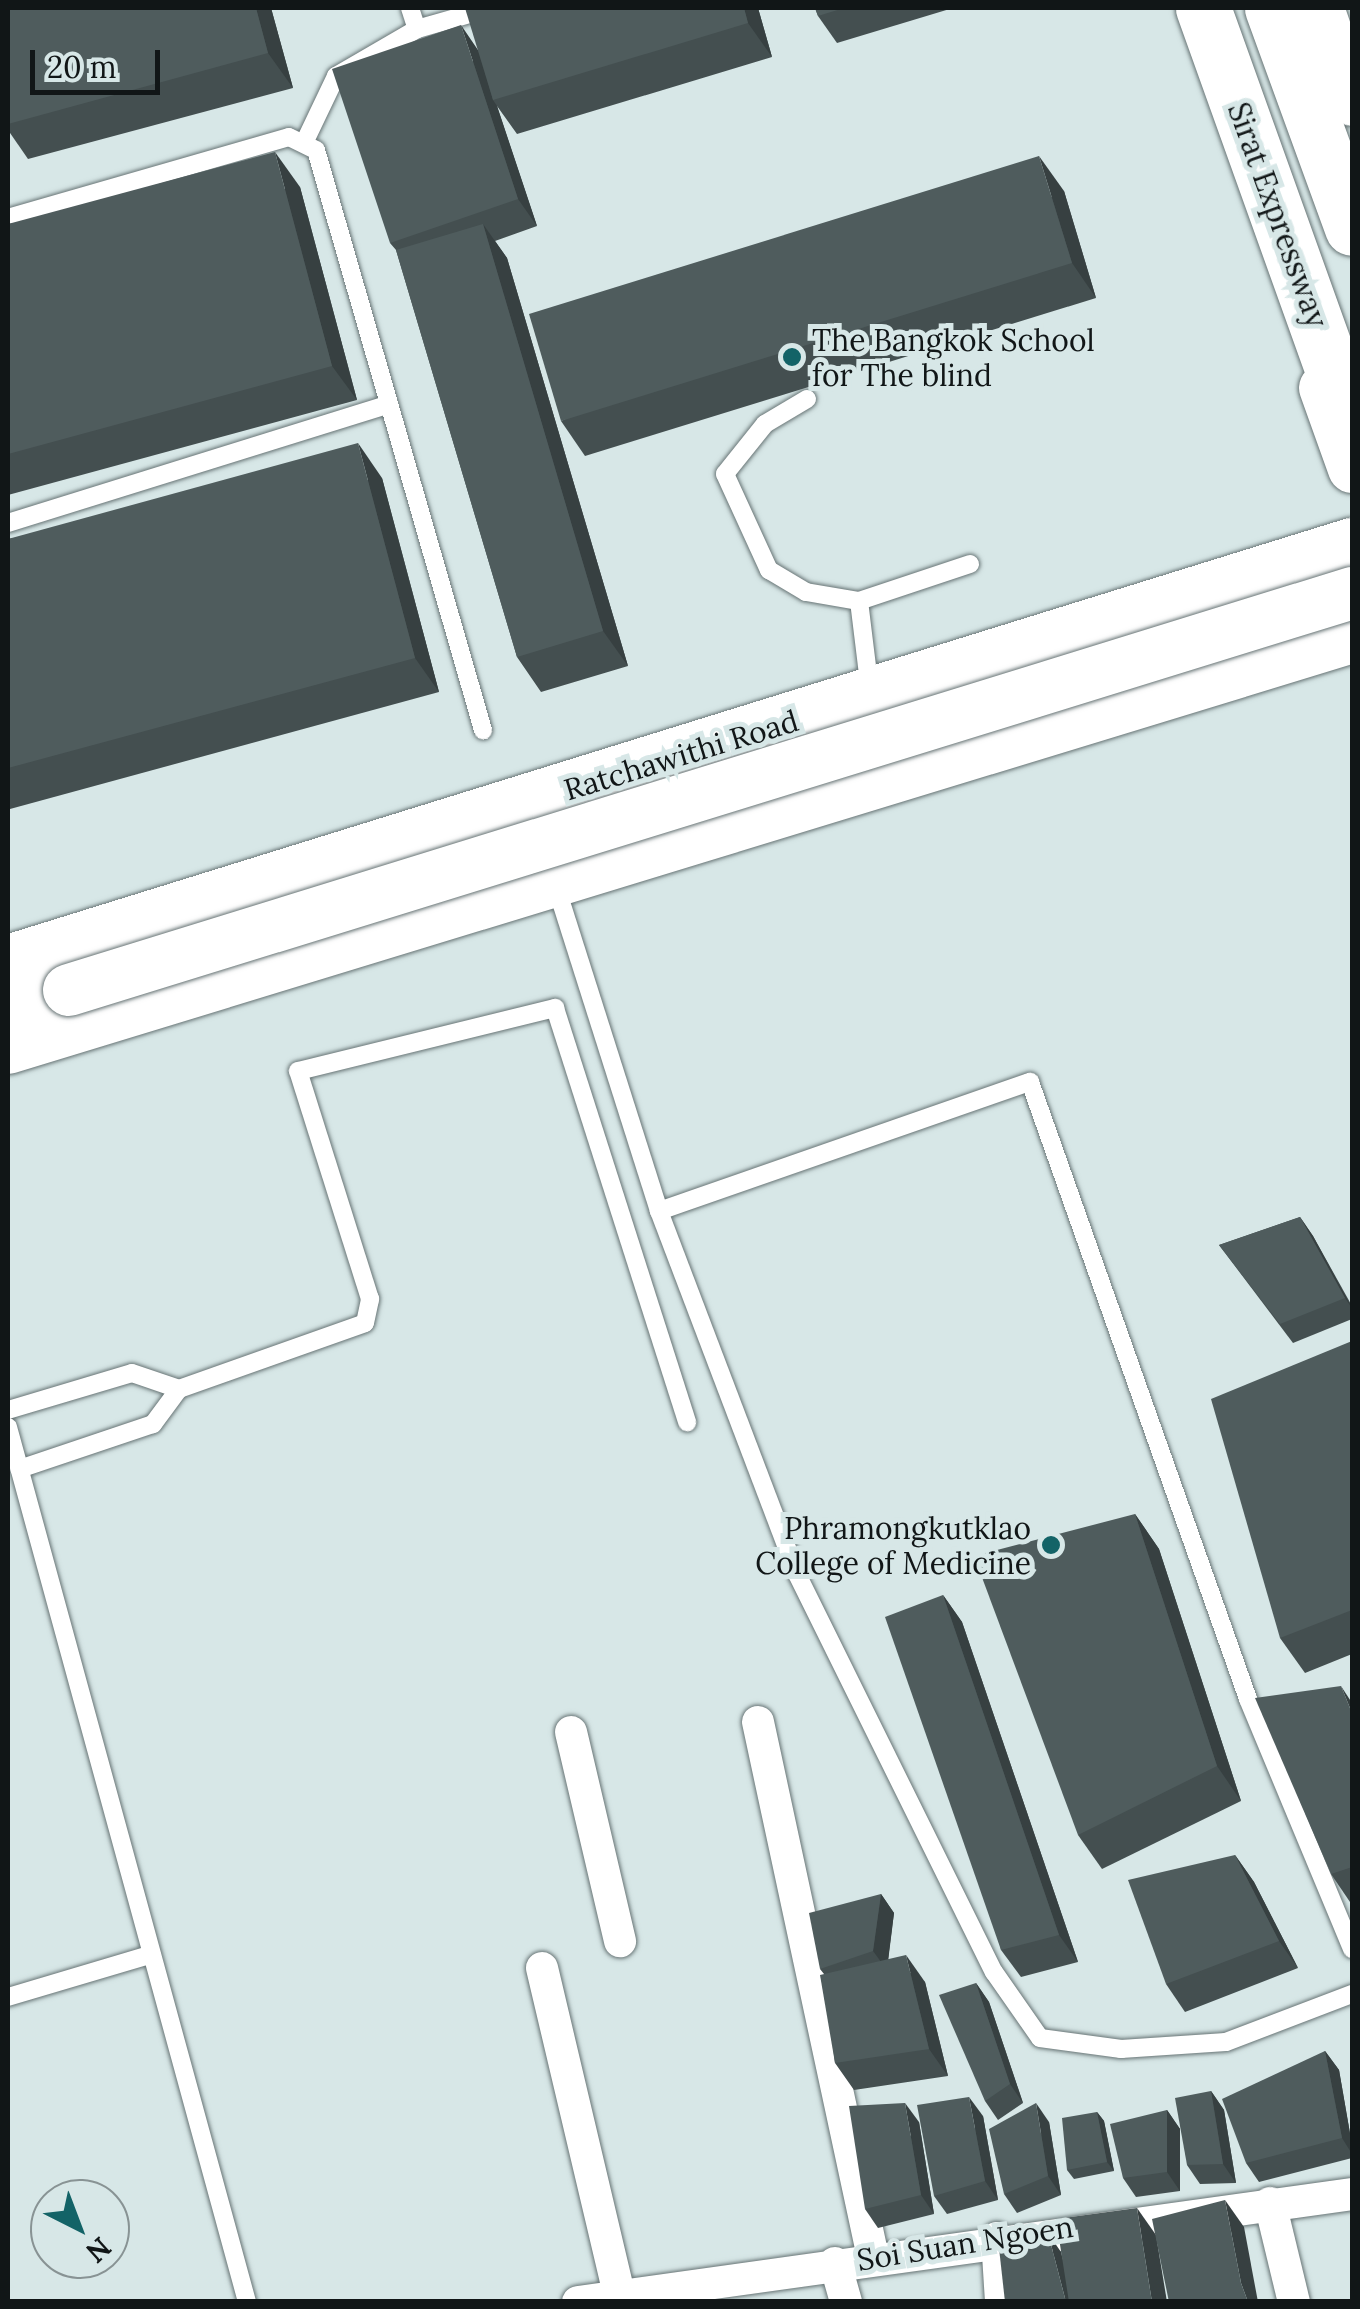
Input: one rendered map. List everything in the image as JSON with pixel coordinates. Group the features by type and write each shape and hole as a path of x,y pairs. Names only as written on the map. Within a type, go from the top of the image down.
{"highway":[{"name":"Sirat Expressway","path":"1203,8 1352,423"},
{"path":"1272,8 1352,228"}],"main road":[{"path":"1178,8 1352,469"},
{"path":"1320,8 1352,102"},
{"name":"Ratchawithi Road","path":"8,961 716,745 1352,544"},
{"path":"8,1010 1352,593"},
{"path":"8,1048 1352,637"},
{"path":"716,745 746,822"}],"street":[{"path":"758,1722 873,2256"},
{"path":"571,1732 620,1941"},
{"path":"542,1968 619,2295"},
{"name":"Soi Suan Ngoen","path":"578,2302 619,2295 684,2294 873,2256 1352,2194"},
{"path":"1270,2203 1294,2302"},
{"path":"997,2238 1001,2302"},
{"path":"835,2263 846,2302"}],"lane":[{"path":"410,8 417,28"},
{"path":"8,218 306,139 336,76 417,28 490,8"},
{"path":"306,139 316,150 483,730"},
{"path":"807,400 765,424 726,474 769,570 806,592 858,601 970,564"},
{"path":"8,522 389,404"},
{"path":"858,601 871,696"},
{"path":"555,882 658,1212 796,1574 994,1972 1040,2038 1121,2049 1226,2042 1352,1994"},
{"path":"19,1469 153,1424 180,1389 365,1323 370,1299 298,1070 555,1008 686,1422"},
{"path":"658,1212 1030,1082 1248,1699 1352,1949"},
{"path":"8,1410 132,1373 180,1389"},
{"path":"8,1427 149,1955 247,2302"},
{"path":"8,1997 149,1955"}],"building":[{"path":"8,8 256,8 268,53 8,124"},
{"path":"465,8 744,8 748,23 493,100"},
{"path":"815,8 844,8 818,16"},
{"path":"461,25 518,199 390,243 332,69"},
{"path":"275,152 332,366 8,454 8,224"},
{"path":"1039,156 1072,263 561,421 529,314"},
{"path":"483,224 603,631 517,657 396,250"},
{"path":"358,443 415,658 8,768 8,539"},
{"path":"1300,1217 1345,1298 1280,1324 1219,1245"},
{"path":"1352,1341 1352,1610 1280,1638 1211,1399"},
{"path":"1135,1514 1217,1766 1078,1835 974,1556"},
{"path":"943,1595 1059,1935 1001,1950 885,1617"},
{"path":"1341,1686 1352,1713 1352,1867 1331,1874 1255,1698"},
{"path":"1235,1855 1279,1941 1166,1984 1128,1880"},
{"path":"881,1894 873,1951 820,1969 809,1913"},
{"path":"906,1955 929,2049 835,2063 820,1975"},
{"path":"976,1983 1010,2084 985,2101 939,1995"},
{"path":"1325,2051 1342,2138 1246,2163 1222,2099"},
{"path":"1211,2091 1223,2164 1187,2165 1175,2098"},
{"path":"969,2097 985,2181 934,2196 917,2105"},
{"path":"905,2103 921,2195 865,2209 849,2106"},
{"path":"1036,2103 1048,2176 1004,2194 989,2129"},
{"path":"1167,2110 1167,2172 1123,2178 1110,2124"},
{"path":"1097,2112 1107,2162 1067,2170 1062,2118"},
{"path":"1225,2200 1248,2302 1169,2302 1152,2219"},
{"path":"1137,2208 1152,2302 1069,2302 1056,2219"},
{"path":"1048,2233 1066,2302 1005,2302 999,2248"}],"place":[{"name":"The Bangkok School for The blind","path":"792,357"},
{"name":"Phramongkutklao College of Medicine","path":"1051,1545"}]}
